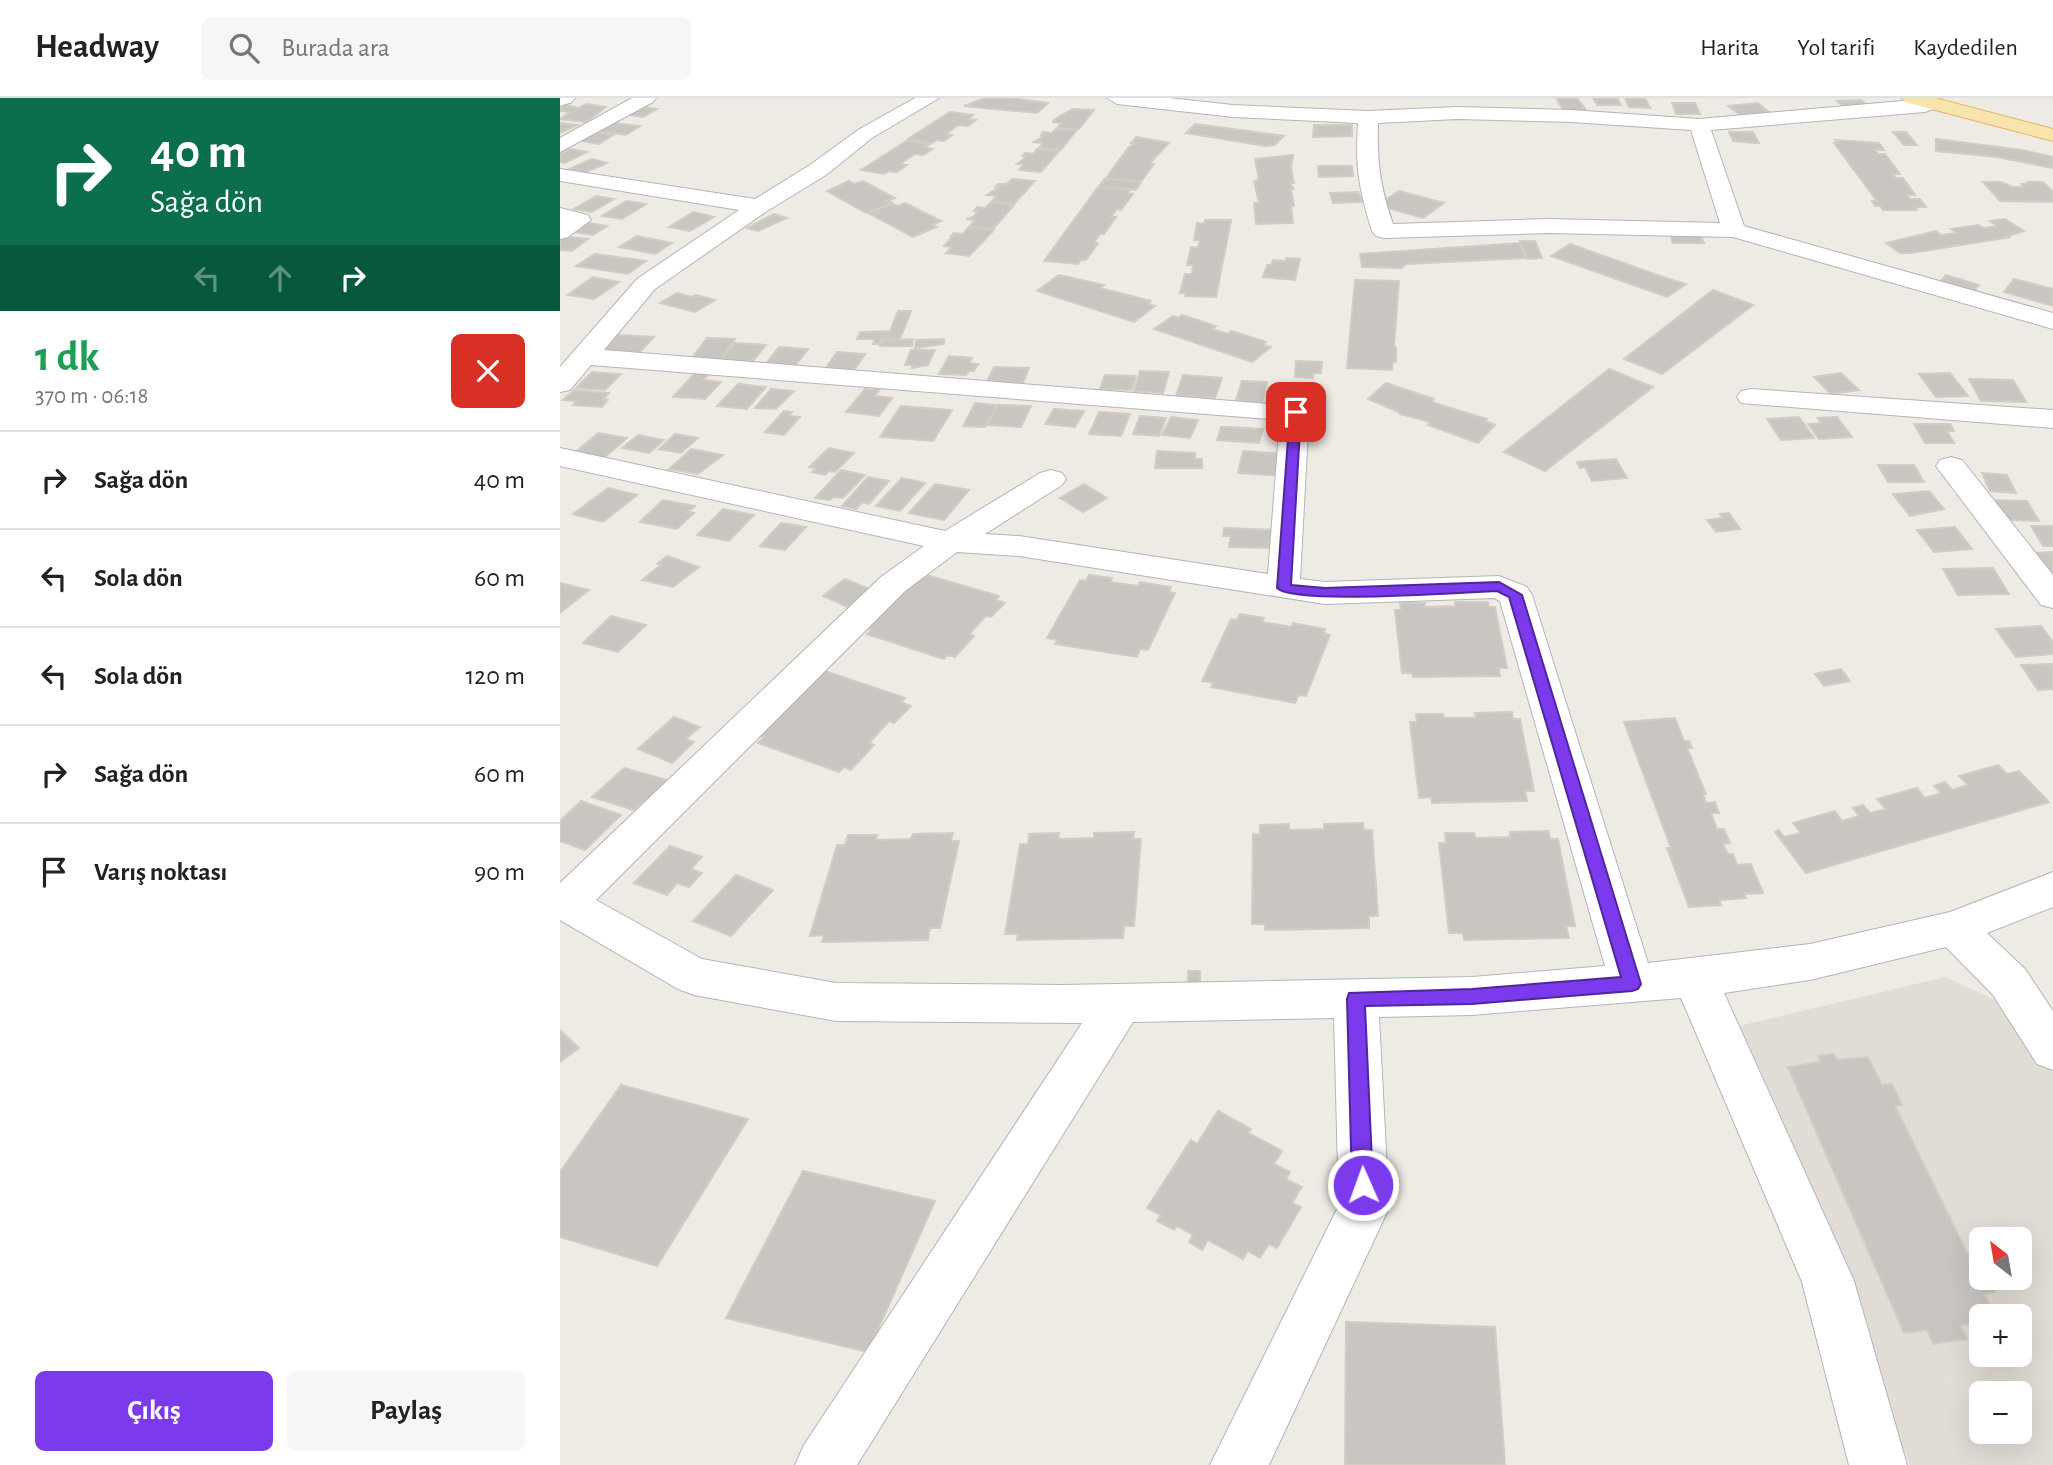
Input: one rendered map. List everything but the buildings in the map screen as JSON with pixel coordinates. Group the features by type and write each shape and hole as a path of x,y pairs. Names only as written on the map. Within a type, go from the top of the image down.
{"main road":[{"path":"1912,98 2053,135"},
{"path":"1969,98 2053,119"}],"street":[{"path":"560,100 565,98"},
{"path":"560,146 646,98"},
{"path":"888,98 923,101"},
{"path":"1117,98 1234,105 1339,106 1368,117 1457,113 1640,119 1699,125 1925,106 1932,103"},
{"path":"560,384 646,284 759,206 818,170 865,134 923,101"},
{"path":"1368,117 1366,162 1372,195 1384,231 1549,226 1734,230 2053,321"},
{"path":"1699,125 1734,230"},
{"path":"566,180 759,206"},
{"path":"560,215 580,220 560,232"},
{"path":"584,356 1296,412 1283,588"},
{"path":"1751,397 2053,419"},
{"path":"560,457 950,542 1019,546 1325,593 1499,587 1516,595 1632,984"},
{"path":"1951,466 2053,597"},
{"path":"1051,479 950,542 893,584 563,901 694,976 823,1000 1121,1003 1472,996 1695,978 1810,962 1954,928 2053,889"},
{"path":"1954,928 2009,982 2053,1050"},
{"path":"1695,978 1828,1281 1878,1465"},
{"path":"1240,1465 1364,1208 1356,999"},
{"path":"824,1465 1121,1003"}],"shaded area":[{"path":"1945,977 2015,1009 2053,1073 2053,1465 1910,1465 1741,1052 1739,1026"}],"route":[{"path":"1296,412 1283,588 1325,593 1499,587 1516,595 1632,984 1472,996 1356,999 1363,1185"}]}
